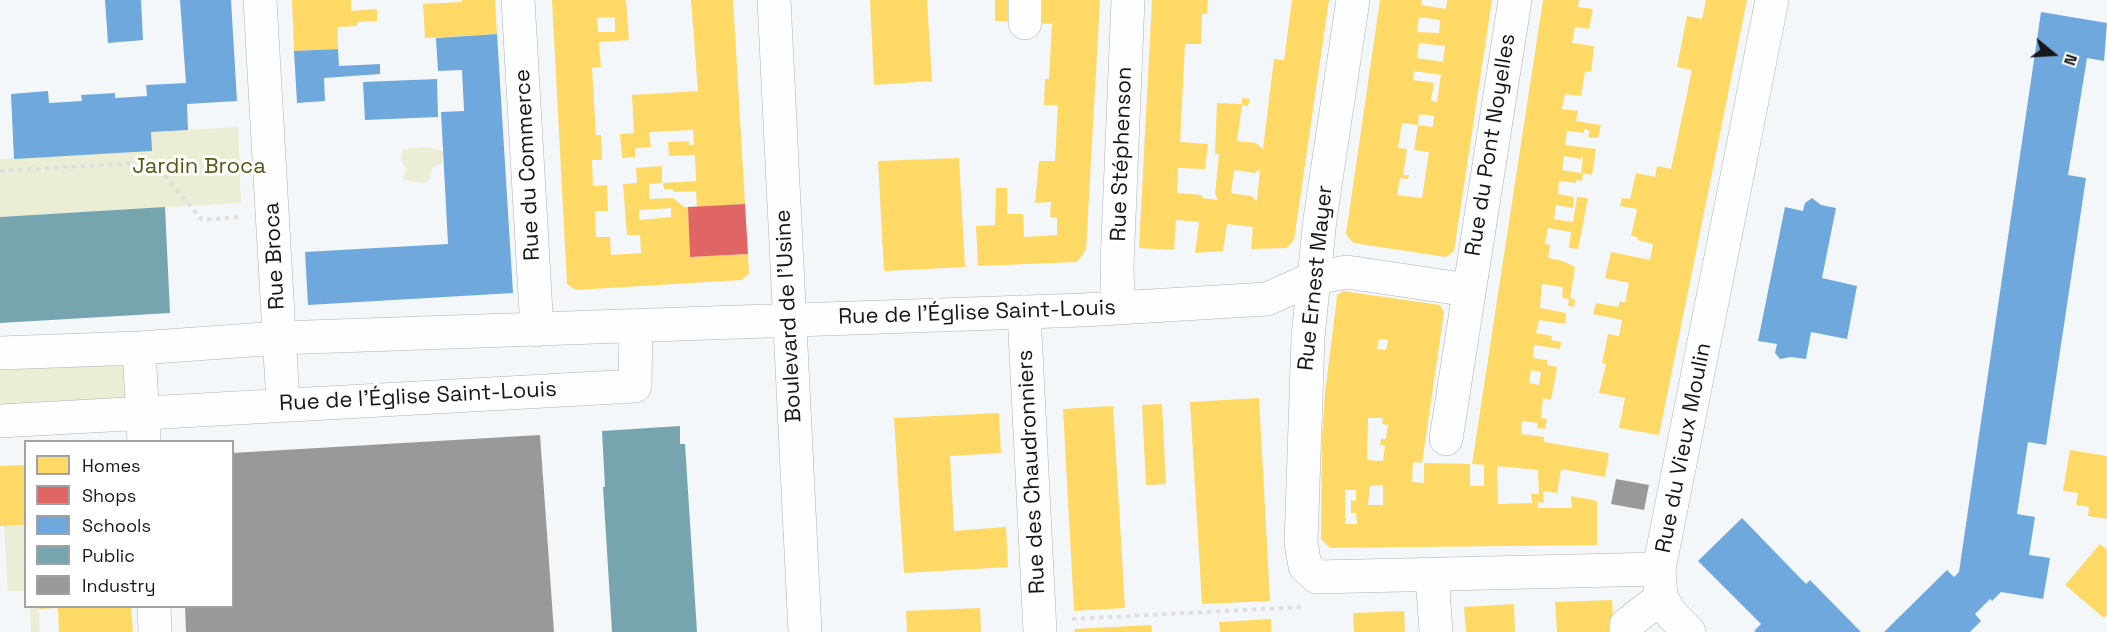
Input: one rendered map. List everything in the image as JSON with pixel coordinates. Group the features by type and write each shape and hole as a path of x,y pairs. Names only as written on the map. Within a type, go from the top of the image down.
{"street":[{"name":"Rue Broca","path":"260,0 283,404"},
{"name":"Rue du Commerce","path":"518,0 537,330"},
{"name":"Boulevard de l'Usine","path":"774,0 805,632"},
{"name":"Rue Stéphenson","path":"1118,308 1117,265 1128,0"},
{"name":"Rue Ernest Mayer","path":"1302,558 1308,337 1320,219 1353,0"},
{"name":"Rue du Pont Noyelles","path":"1446,440 1515,0"},
{"name":"Rue du Vieux Moulin","path":"1302,558 1305,566 1317,577 1432,575 1660,584 1772,0"},
{"path":"1314,278 1347,272 1468,290"},
{"name":"Rue de l'Église Saint-Louis","path":"0,353 139,348 279,338 1118,308 1267,299 1314,278"},
{"name":"Rue des Chaudronniers","path":"1024,312 1040,626"},
{"name":"Rue de l'Église Saint-Louis","path":"0,421 144,427 283,404 635,386 636,327"},
{"path":"139,348 144,427"},
{"path":"1432,575 1436,632"},
{"path":"1626,632 1626,625 1660,584 1672,615 1689,632"},
{"path":"154,608 155,632"}],"path":[{"path":"0,171 153,162 202,220 272,215"},
{"path":"1040,626 1302,607"}],"green space":[{"name":"Jardin Broca","path":"238,127 241,203 0,217 0,159 151,151 151,132"},
{"path":"426,147 443,151 443,163 432,168 429,180 425,183 403,180 406,169 401,160 403,150"},
{"path":"129,363 131,406 0,412 0,368"},
{"path":"24,525 24,591 8,591 4,526"},
{"path":"30,608 39,608 40,632 31,632"}],"building: Homes":[{"path":"292,0 351,0 351,11 377,9 377,21 357,22 357,26 337,27 338,49 294,51"},
{"path":"462,0 495,0 497,34 425,38 423,4 462,2"},
{"path":"552,0 626,0 629,40 599,42 601,67 592,68 596,135 601,135 602,160 592,160 593,186 607,185 608,211 595,211 596,237 610,237 611,255 641,253 640,235 627,235 623,184 637,183 636,168 662,166 662,183 649,184 649,199 673,198 684,207 688,207 690,257 748,254 749,274 741,280 576,290 567,284","holes":["615,17 615,32 598,32 597,18","671,208 671,217 639,220 639,210"]},
{"path":"691,0 733,0 745,204 697,207 696,191 673,192 673,189 664,189 663,183 696,181 695,155 669,156 668,142 689,141 689,145 694,145 693,130 649,132 651,147 635,148 635,157 622,158 620,134 634,133 632,95 698,91"},
{"path":"870,0 927,0 932,81 874,85"},
{"path":"995,0 1018,0 1018,22 995,21"},
{"path":"1038,0 1100,0 1086,250 1077,262 978,266 976,226 995,225 996,188 1007,188 1007,214 1023,214 1024,237 1057,235 1057,218 1050,217 1051,202 1035,203 1039,161 1055,161 1058,105 1044,105 1045,79 1049,79 1052,24 1038,23"},
{"path":"1152,0 1208,0 1207,14 1202,14 1201,44 1185,44 1180,142 1208,144 1205,169 1178,168 1177,193 1202,195 1202,198 1218,200 1215,194 1219,154 1215,154 1217,103 1242,104 1242,98 1250,99 1248,106 1242,105 1237,141 1256,143 1263,149 1274,59 1284,60 1292,0 1329,0 1294,240 1287,248 1251,249 1253,227 1227,224 1223,251 1195,253 1199,222 1176,220 1174,250 1139,248","holes":["1260,169 1257,201 1251,196 1231,193 1234,170 1255,173"]},
{"path":"1380,0 1422,0 1421,5 1446,9 1447,0 1492,0 1454,251 1446,257 1353,243 1346,234","holes":["1419,17 1440,20 1439,33 1417,32","1419,43 1445,46 1443,62 1417,58","1414,71 1441,75 1437,102 1431,101 1434,83 1413,80","1419,114 1434,116 1433,127 1418,125","1402,123 1418,125 1414,150 1429,152 1422,198 1397,195 1400,178 1408,179 1409,175 1403,175 1407,149 1398,148"]},
{"path":"1543,0 1579,0 1578,7 1593,9 1589,29 1575,27 1572,43 1594,46 1591,72 1585,71 1581,96 1565,94 1562,109 1578,111 1576,121 1601,125 1598,138 1588,137 1590,131 1584,129 1584,133 1567,131 1565,145 1596,149 1592,175 1583,173 1582,181 1576,180 1576,183 1559,181 1558,194 1574,197 1573,208 1556,205 1554,219 1573,222 1577,197 1588,198 1578,249 1569,248 1571,232 1548,228 1545,244 1550,245 1548,258 1563,261 1575,267 1570,298 1575,299 1574,307 1568,306 1569,299 1562,298 1563,287 1542,284 1540,308 1566,313 1565,324 1539,320 1536,333 1552,336 1551,340 1561,342 1560,349 1534,345 1533,358 1547,360 1547,365 1557,367 1551,400 1543,398 1541,418 1547,419 1545,429 1537,428 1538,423 1522,421 1521,434 1544,437 1544,442 1609,453 1605,477 1561,469 1557,493 1543,491 1544,503 1538,502 1538,508 1572,508 1571,496 1597,501 1597,545 1330,548 1321,539 1322,436 1337,295 1343,291 1440,305 1444,312 1422,463 1413,462 1412,482 1424,483 1424,463 1470,464 1470,486 1484,486 1484,465 1472,464","holes":["1564,156 1581,159 1581,156 1583,157 1581,173 1562,170","1379,339 1388,340 1386,350 1377,349","1531,370 1541,372 1539,385 1529,383","1368,418 1383,418 1382,424 1388,425 1386,439 1381,439 1380,445 1385,445 1383,461 1367,460","1497,466 1538,470 1539,494 1531,494 1532,503 1498,504","1383,485 1383,505 1368,505 1370,486","1345,490 1356,490 1356,501 1351,500 1351,513 1356,513 1357,524 1345,524"]},
{"path":"1706,0 1747,0 1659,435 1619,428 1625,398 1599,393 1606,364 1602,363 1608,334 1619,336 1622,320 1593,314 1596,303 1618,307 1620,301 1625,303 1629,283 1605,278 1611,252 1650,260 1653,244 1631,236 1637,209 1620,206 1622,198 1630,199 1636,173 1655,177 1657,166 1671,169 1692,70 1677,67 1687,16 1702,19"},
{"path":"959,158 965,267 884,271 878,161"},
{"path":"1259,398 1270,601 1202,604 1190,402"},
{"path":"1162,404 1166,484 1146,485 1142,405"},
{"path":"1113,406 1125,608 1074,611 1063,409"},
{"path":"999,413 1001,453 950,456 954,531 1006,527 1008,567 904,573 894,418"},
{"path":"2070,450 2107,456 2107,519 2088,516 2089,507 2076,505 2078,493 2063,491"},
{"path":"24,465 24,525 0,526 0,466"},
{"path":"2100,544 2107,550 2107,614 2104,618 2065,585"},
{"path":"1612,600 1614,632 1557,632 1555,602"},
{"path":"1514,604 1515,632 1466,632 1464,607"},
{"path":"58,608 131,608 133,632 59,632"},
{"path":"980,608 981,632 907,632 906,611"},
{"path":"1404,611 1405,632 1354,632 1353,613"},
{"path":"1271,619 1271,632 1220,632 1219,622"},
{"path":"1151,625 1152,632 1075,632 1074,629"}],"building: Shops":[{"path":"745,204 748,254 690,257 688,207"}],"building: Schools":[{"path":"105,0 141,0 143,40 108,43"},
{"path":"180,0 231,0 237,101 187,104 188,130 151,132 152,151 14,159 11,94 48,91 49,103 82,101 81,95 115,93 115,98 147,96 146,85 186,83"},
{"path":"2041,12 2107,23 2104,61 2087,58 2068,175 2086,178 2046,445 2028,442 2017,514 2035,517 2029,555 2050,558 2043,599 2001,592 1975,614 1981,621 1970,632 1884,632 1947,570 1954,577 1959,572"},
{"path":"497,34 513,293 308,305 305,252 448,244 441,112 464,111 462,70 438,71 436,38"},
{"path":"338,49 339,66 380,64 380,74 324,78 325,101 297,103 294,51"},
{"path":"437,79 438,117 365,120 363,82"},
{"path":"1812,198 1821,205 1836,208 1822,278 1857,286 1847,339 1811,332 1806,359 1791,357 1780,359 1775,353 1777,344 1758,341 1785,207 1803,211 1805,203"},
{"path":"1742,518 1806,584 1810,580 1861,632 1754,631 1761,624 1698,561"}],"building: Public":[{"path":"165,207 170,313 0,323 0,217"},
{"path":"680,426 680,444 685,444 697,632 612,632 602,431"}],"building: Industry":[{"path":"540,435 554,632 186,632 185,608 234,608 234,453"},
{"path":"1616,479 1649,485 1644,510 1611,504"}]}
